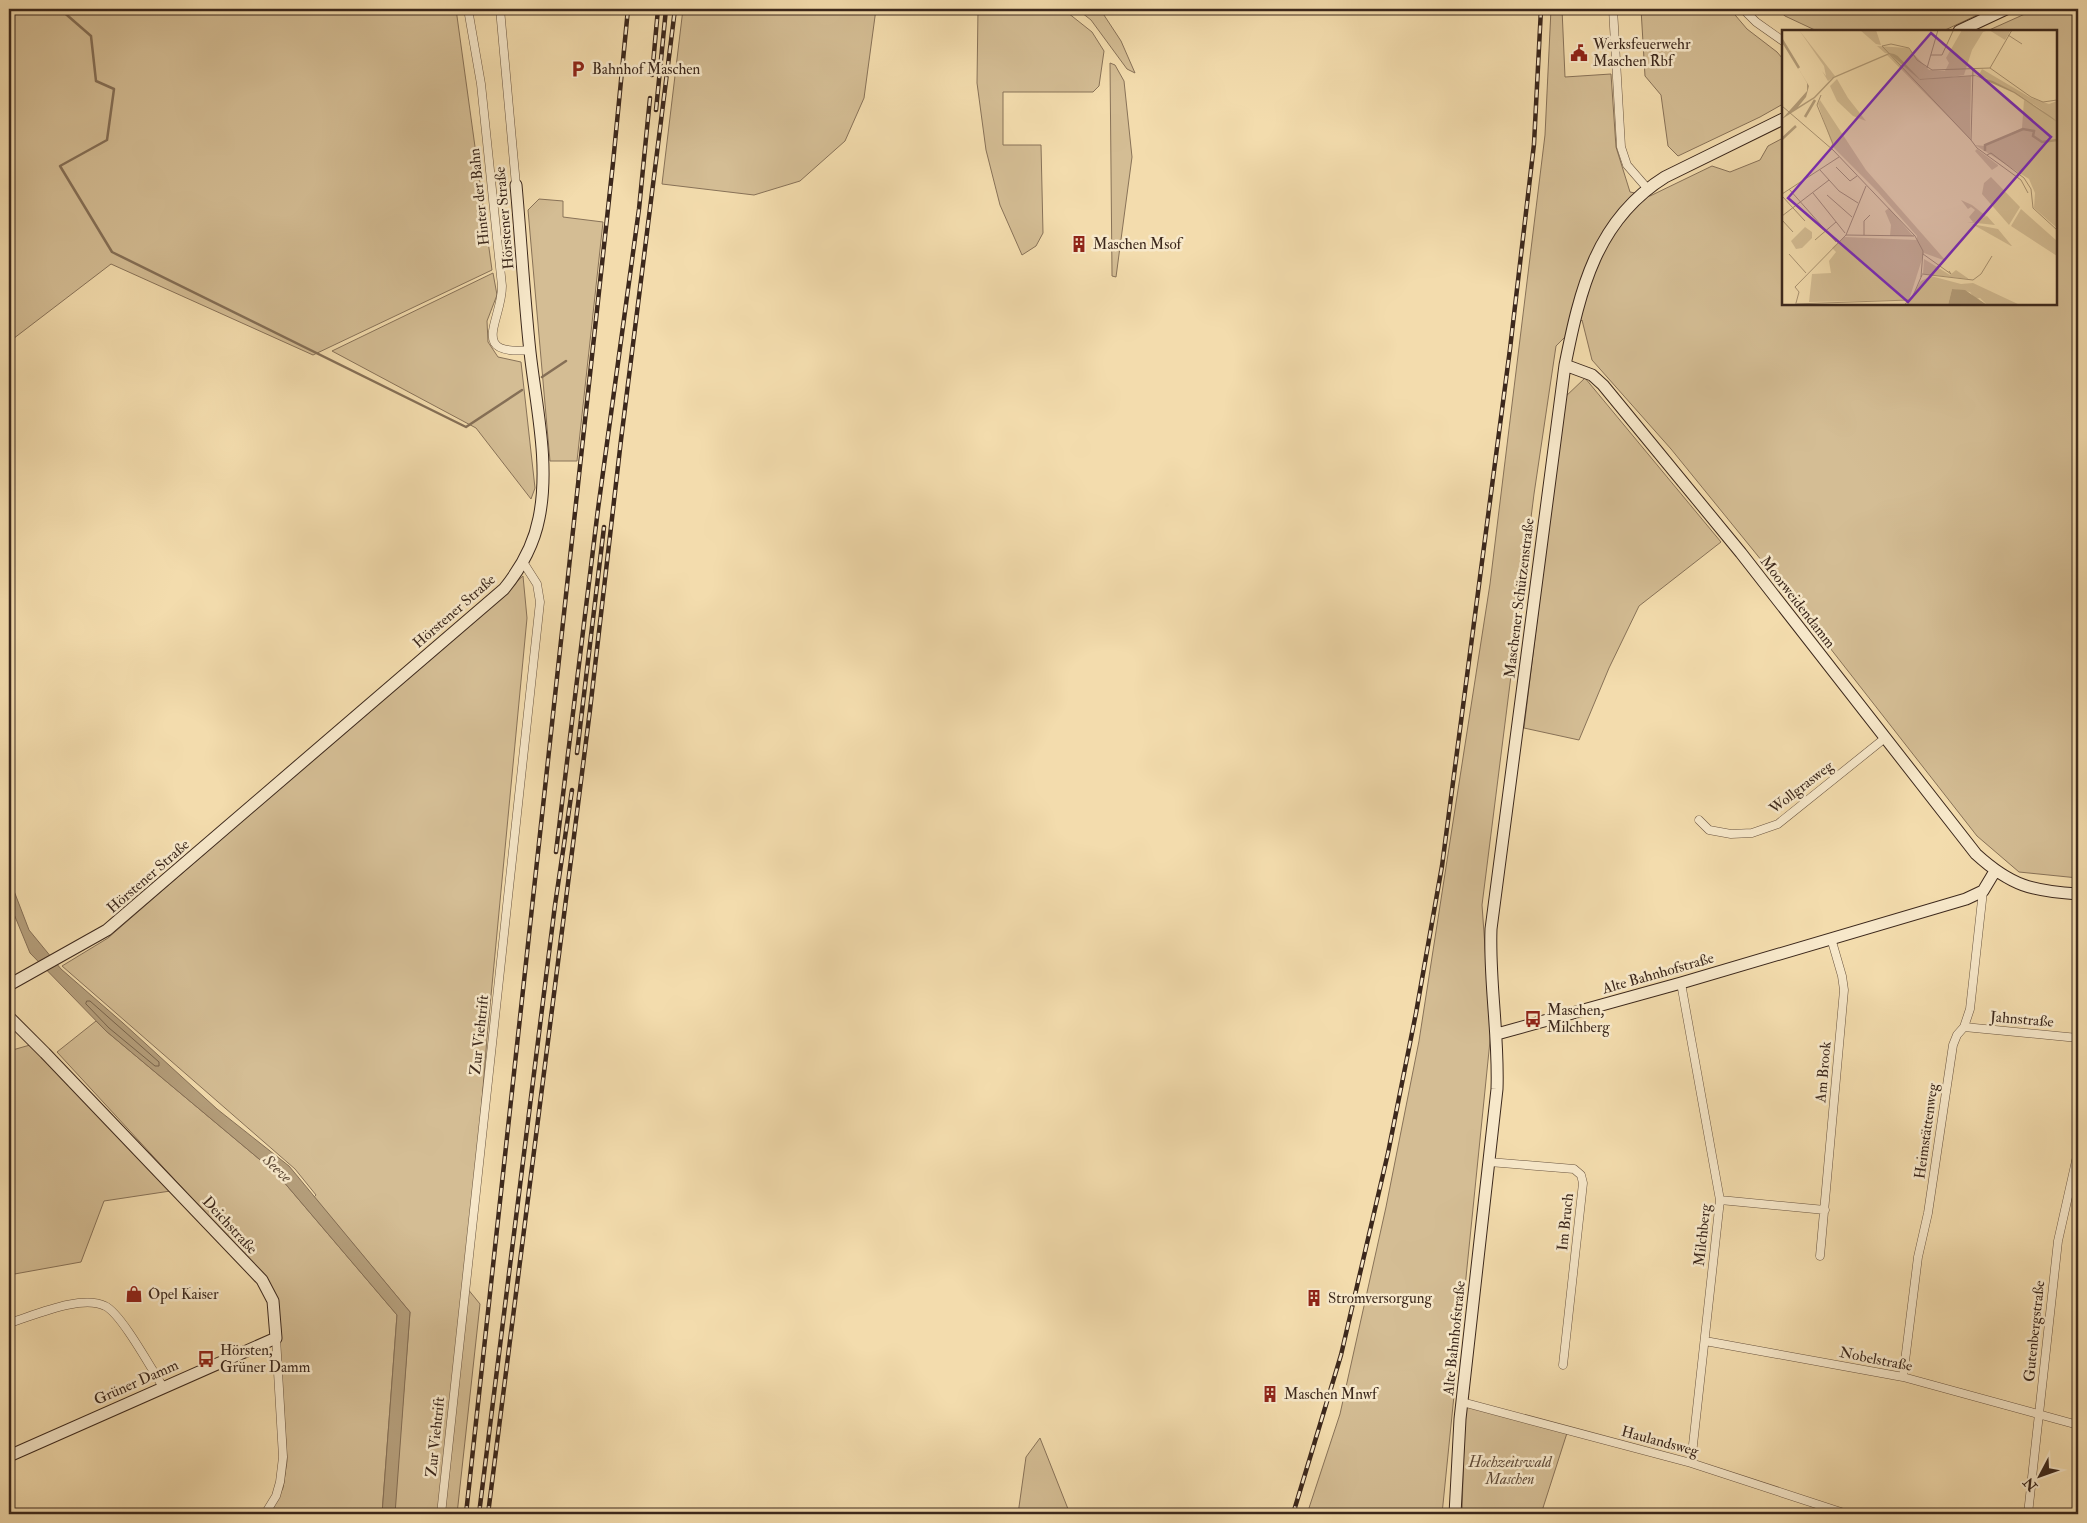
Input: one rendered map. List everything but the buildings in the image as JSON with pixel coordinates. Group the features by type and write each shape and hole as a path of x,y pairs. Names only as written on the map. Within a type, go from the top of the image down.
{"street":[{"name":"Hinter der Bahn","path":"468,9 481,84 502,286 502,299 493,324 492,334 496,344 504,350 530,350"},
{"name":"Hörstener Straße","path":"9,985 107,930 504,589 523,562 539,520 543,493 543,464 530,350 500,9"},
{"path":"1613,9 1621,147 1627,165 1647,188"},
{"path":"1743,9 1756,22 1782,41"},
{"path":"1961,30 2006,9"},
{"name":"Maschener Schützenstraße","path":"1497,1034 1490,972 1491,929 1565,365 1577,308 1601,246 1622,212 1647,188 1782,120"},
{"name":"Moorweidendamm","path":"1565,365 1592,375 1603,384 1742,553 1976,854 1995,872"},
{"name":"Zur Viehtrift","path":"441,1514 540,602 537,584 523,562"},
{"name":"Wollgrasweg","path":"1699,820 1709,830 1731,834 1752,833 1778,824 1885,738"},
{"path":"1983,891 1995,872 2009,880 2033,888 2078,894"},
{"name":"Alte Bahnhofstraße","path":"1455,1514 1462,1402 1497,1089 1497,1034 1681,983 1966,899 1983,891"},
{"name":"Heimstättenweg","path":"1903,1378 1918,1258 1928,1213 1953,1045 1957,1034 1964,1027 1970,1008 1983,891"},
{"name":"Am Brook","path":"1820,1256 1844,990 1831,938"},
{"name":"Milchberg","path":"1681,983 1720,1200 1691,1463"},
{"name":"Deichstraße","path":"9,1017 262,1280 273,1302 283,1457 281,1479 276,1496 265,1514"},
{"name":"Jahnstraße","path":"1964,1027 2078,1038"},
{"name":"Gutenbergstraße","path":"2028,1514 2058,1241 2078,1152"},
{"name":"Im Bruch","path":"1489,1162 1574,1169 1581,1175 1583,1183 1563,1365"},
{"path":"1720,1200 1825,1210"},
{"path":"9,1324 72,1304 90,1302 106,1306 121,1322 163,1387"},
{"name":"Grüner Damm","path":"9,1456 276,1338"},
{"name":"Nobelstraße","path":"1705,1341 1903,1378 2078,1425"},
{"name":"Haulandsweg","path":"1462,1402 1691,1463 1847,1514"}],"green space":[{"path":"9,9 456,9 492,270 313,355 111,264 9,342"},
{"path":"683,9 876,9 864,98 845,141 800,181 754,195 662,184"},
{"path":"978,9 1063,9 1092,32 1104,51 1099,86 1093,92 1003,92 1003,145 1041,145 1043,233 1036,246 1022,255 1000,205 986,150 977,83"},
{"path":"1077,9 1100,9 1121,41 1135,73 1127,69 1091,20"},
{"path":"1551,9 1562,9 1565,77 1611,74 1616,147 1630,192 1650,196 1712,166 1730,172 1760,160 1768,146 1782,139 1782,305 2057,305 2057,30 1989,30 2036,9 2071,9 2078,17 2078,878 2019,872 1977,836 1762,561 1671,449 1592,360 1582,320 1556,346 1534,494 1482,905 1491,1031 1442,1514 1307,1514 1340,1414 1386,1207 1419,1041 1490,584 1545,135"},
{"path":"1641,9 1730,9 1747,29 1782,58 1782,105 1678,156 1668,146 1661,95 1645,76"},
{"path":"1777,9 1990,9 1945,30 1815,30 1785,16"},
{"path":"1110,63 1115,65 1124,81 1132,157 1116,277 1112,276"},
{"path":"539,199 563,201 563,217 603,222 577,461 550,461 528,210"},
{"path":"493,273 497,295 487,321 488,342 498,357 521,362 535,488 531,499 476,428 332,351"},
{"path":"1585,378 1721,542 1639,606 1609,668 1579,740 1524,728 1564,398"},
{"path":"523,576 527,618 487,1038 467,1288 480,1304 457,1514 394,1514 410,1312 314,1197 316,1195 295,1169 62,966 108,938"},
{"path":"96,1021 277,1174 397,1315 382,1514 269,1514 283,1488 287,1461 278,1319 258,1270 57,1052"},
{"path":"30,1045 177,1190 104,1201 81,1262 9,1275 9,1051"},
{"name":"Hochzeitswald Maschen","path":"1465,1406 1567,1433 1541,1514 1462,1514"},
{"path":"1040,1438 1070,1514 1018,1514 1026,1457"}],"water":[{"name":"Seeve","path":"9,878 29,930 61,969 217,1109 289,1166 410,1312 395,1514 382,1514 397,1315 277,1174 106,1031 30,953 9,902"}],"waterway":[{"path":"60,9 91,36 96,81 114,89 107,140 60,166 112,252 466,427 522,390"},
{"path":"542,377 566,361"}],"railway":[{"path":"466,1514 613,163 628,9"},
{"path":"652,75 658,9"},
{"path":"656,110 666,9"},
{"path":"488,1514 590,710 621,440 675,9"},
{"path":"1293,1514 1341,1355 1388,1153 1416,1013 1442,866 1510,349 1534,144 1541,9"},
{"path":"556,852 598,509 639,209 650,98"},
{"path":"577,753 604,527"},
{"path":"479,1514 555,905 572,790"}],"place":[{"name":"Werksfeuerwehr Maschen Rbf","path":"1579,53"},
{"name":"Bahnhof Maschen","path":"578,69"},
{"name":"Maschen Msof","path":"1079,244"},
{"name":"Maschen, Milchberg","path":"1533,1019"},
{"name":"Opel Kaiser","path":"134,1294"},
{"name":"Stromversorgung","path":"1314,1298"},
{"name":"Hörsten, Grüner Damm","path":"206,1359"},
{"name":"Maschen Mnwf","path":"1270,1394"}]}
